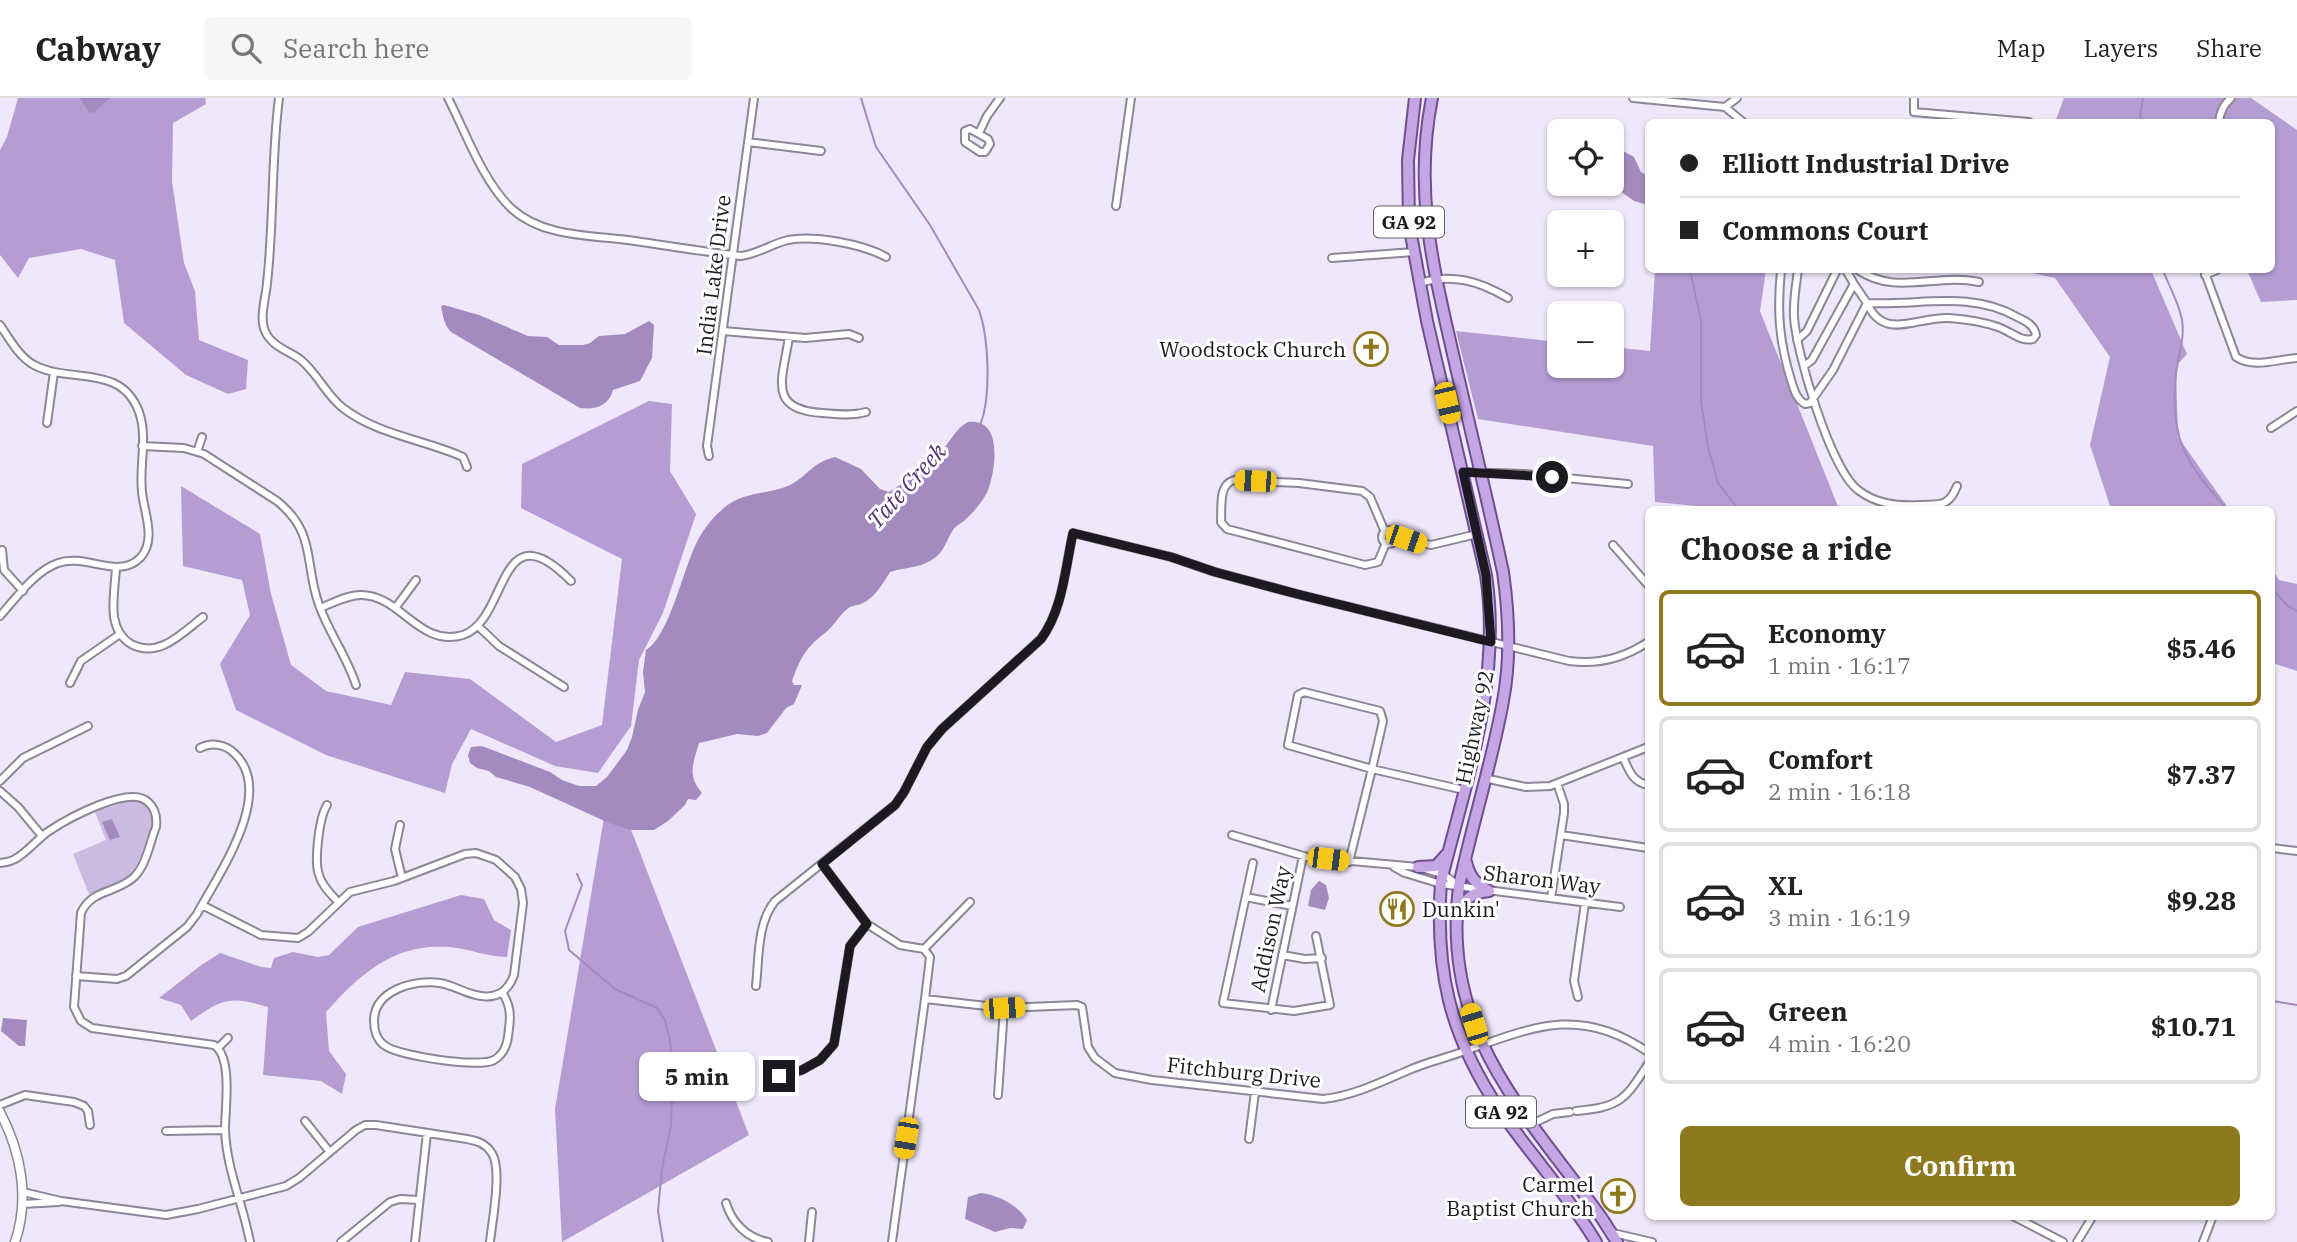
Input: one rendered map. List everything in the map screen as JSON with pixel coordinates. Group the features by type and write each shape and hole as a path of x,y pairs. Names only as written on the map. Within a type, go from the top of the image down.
{"main road":[{"name":"Highway 92","path":"1415,98 1408,160 1409,225 1419,283 1489,595 1491,642 1486,699 1442,879 1439,908 1441,964 1451,1013 1465,1051 1498,1108 1597,1242"},
{"name":"Highway 92","path":"1432,98 1427,132 1424,194 1429,244 1503,572 1508,617 1503,702 1459,886 1457,922 1460,970 1466,1002 1497,1074 1617,1242"},
{"path":"1418,867 1436,866 1448,853"},
{"path":"1465,858 1470,876 1489,891"},
{"path":"1457,922 1462,904 1469,896 1489,891"}],"street":[{"path":"279,98 273,146 271,250 263,316 264,329 276,344 307,365 327,393 346,410 377,427 463,457 467,467"},
{"path":"448,98 470,145 503,199 513,210 535,223 572,234 733,255 749,255 779,243 803,239 863,247 886,257"},
{"name":"India Lake Drive","path":"709,456 707,446 754,98"},
{"path":"979,133 1000,98"},
{"path":"1116,206 1131,98"},
{"path":"1633,98 1725,107 1739,119"},
{"path":"1725,107 1737,98"},
{"path":"1914,98 1914,112 1994,119"},
{"path":"2219,119 2225,103 2231,98"},
{"path":"748,142 821,151"},
{"path":"1332,258 1414,252"},
{"path":"1781,273 1778,325 1782,350 1800,401 1805,404 1810,403 1833,370 1867,303"},
{"path":"1798,273 1793,314 1797,340 1827,440 1840,469 1856,489 1875,501 1892,504 1944,504 1952,499 1956,486"},
{"path":"1797,340 1807,331 1836,273"},
{"path":"1848,273 1871,313 1884,323 1892,325 1930,318 1950,318 1999,327 2027,340 2036,335 2029,323 1982,302 1944,299 1890,304 1867,303"},
{"path":"1863,273 1884,283 1900,285 1948,279 1979,282"},
{"path":"2204,273 2236,357 2245,363 2297,358"},
{"path":"1419,283 1436,278 1466,279 1490,287 1508,298"},
{"path":"1804,366 1812,360 1854,284"},
{"path":"0,325 29,363 54,372 106,379 124,390 140,413 141,487 148,528 148,544 137,560 116,568 87,560 64,561 47,569 0,616"},
{"path":"723,331 789,337 849,334 859,338"},
{"path":"789,337 782,383 787,402 797,410 810,412 850,415 866,412"},
{"path":"47,423 54,372"},
{"path":"2271,428 2297,411"},
{"path":"197,452 202,437"},
{"path":"142,446 184,448 212,458 277,500 294,518 307,542 313,584 320,608 346,658 356,685"},
{"path":"1463,472 1628,484"},
{"path":"1385,532 1368,496 1360,491 1299,483 1234,480 1226,484 1223,490 1221,522 1227,529 1365,565 1378,562 1386,543"},
{"path":"1385,532 1391,531 1396,537 1431,545 1477,534"},
{"path":"1385,532 1382,538 1386,543"},
{"path":"756,986 766,915 776,900 895,805 927,747 942,729 1041,639 1052,624 1073,533 1171,557 1297,594 1583,663 1617,659 1645,644"},
{"path":"1386,543 1392,543 1396,537"},
{"path":"1613,545 1645,582"},
{"path":"2,550 5,570 23,591"},
{"path":"320,608 345,598 363,595 379,598 396,607 419,627 442,636 461,635 478,626 486,615 504,575 517,561 530,557 544,560 556,566 570,581"},
{"path":"116,568 114,616 120,634 139,648 152,649 170,643 203,617"},
{"path":"396,607 416,580"},
{"path":"478,626 499,646 564,687"},
{"path":"70,683 81,662 120,634"},
{"path":"1349,862 1373,769 1383,721 1380,711 1304,692 1298,695 1288,746 1373,769 1464,790"},
{"path":"0,780 23,758 88,726"},
{"path":"76,976 117,979 126,976 187,927 202,905 244,822 249,785 244,764 233,751 215,744 200,748"},
{"path":"1485,778 1537,788 1557,783 1645,748"},
{"path":"1623,757 1630,774 1638,782 1645,784"},
{"path":"1551,898 1564,804 1557,783"},
{"path":"0,790 42,836"},
{"path":"0,863 19,857 42,836 74,816 126,796 143,798 149,803 156,814 156,827 137,874 128,882 93,897 83,908 74,1007 77,1016 85,1024 104,1030 214,1045 222,1052 226,1072 225,1130 228,1162 250,1242"},
{"path":"327,805 322,817 317,867 323,883 338,902"},
{"path":"400,825 395,849 402,878"},
{"path":"1231,835 1303,856 1418,867 1459,886"},
{"path":"1560,835 1645,848"},
{"path":"2275,848 2297,851"},
{"path":"202,905 254,932 293,938 308,932 338,902 357,889 402,878 470,853 482,854 496,860 515,877 521,889 523,903 514,975 502,992 481,996 442,983 427,982 394,990 380,1002 374,1015 374,1028 379,1040 387,1047 400,1052 473,1064 491,1062 503,1052 508,1039 510,1010 502,992"},
{"name":"Addison Way","path":"1271,1010 1303,856"},
{"path":"1253,863 1223,1003 1294,1011 1330,1004 1316,936"},
{"path":"822,864 867,924 900,945 925,949 930,957 892,1242"},
{"path":"1393,866 1405,873 1442,879"},
{"name":"Sharon Way","path":"1459,886 1620,907"},
{"path":"1246,897 1292,906"},
{"path":"925,949 970,902"},
{"path":"1578,997 1574,981 1585,903"},
{"path":"774,1075 786,1076 802,1070 820,1060 834,1044 850,946 867,924"},
{"path":"1282,955 1305,959 1322,958"},
{"path":"925,999 1004,1008 998,1095"},
{"name":"Fitchburg Drive","path":"1004,1008 1070,1004 1082,1007 1088,1047 1095,1058 1115,1073 1255,1092 1333,1098 1380,1083 1433,1060 1541,1027 1581,1024 1616,1033 1645,1050"},
{"path":"218,1048 228,1038"},
{"path":"370,1046 379,1040"},
{"path":"1532,1124 1553,1114 1608,1107 1625,1097 1645,1068"},
{"path":"1249,1139 1255,1092"},
{"path":"0,1105 25,1095 74,1102 85,1106 90,1125"},
{"path":"0,1112 16,1151 23,1192 15,1242"},
{"path":"304,1121 330,1151"},
{"path":"23,1192 61,1202 160,1215 185,1213 286,1186 365,1125 478,1141 492,1152 496,1169 490,1242"},
{"path":"166,1131 225,1130"},
{"path":"415,1242 427,1133"},
{"path":"341,1242 390,1202 400,1199 419,1200"},
{"path":"22,1204 61,1202"},
{"path":"726,1202 734,1221 745,1232 755,1240 768,1242"},
{"path":"809,1242 812,1212"},
{"path":"2021,1220 2063,1242"},
{"path":"2077,1242 2091,1220"},
{"path":"2203,1242 2211,1220"},
{"path":"1609,1229 1619,1236 1652,1242"}],"shaded area":[{"path":"18,98 205,98 206,104 173,123 172,181 184,263 195,291 199,340 248,360 246,389 228,394 186,375 124,323 115,260 81,249 29,258 18,278 0,255 0,150 7,137"},
{"path":"2064,98 2251,98 2297,130 2297,300 2261,302 2248,273 2275,273 2275,119 2056,119"},
{"path":"1655,273 1766,273 1760,311 1838,506 1697,506 1655,502 1653,446 1478,419 1456,331 1547,341 1547,378 1624,378 1624,348 1650,351"},
{"path":"2032,273 2152,273 2187,354 2176,366 2178,437 2227,506 2110,506 2090,445 2110,357 2055,278"},
{"path":"649,401 672,404 670,471 696,514 663,613 639,660 631,726 598,773 555,766 471,729 452,764 445,793 326,755 236,710 220,664 250,615 242,580 183,566 181,486 260,534 271,594 291,665 326,691 391,705 405,672 470,679 556,742 602,725 622,559 521,508 522,464"},
{"path":"2275,574 2279,580 2297,584 2297,671 2275,664"},
{"path":"610,782 613,783 749,1135 562,1242 555,1109"},
{"path":"129,800 140,801 151,811 151,826 143,851 126,878 89,894 73,854 106,840 95,812"},
{"path":"461,895 484,899 494,920 511,930 507,957 448,947 429,947 395,956 365,974 326,1012 329,1051 346,1074 342,1094 321,1081 263,1075 268,1007 244,1001 227,1001 191,1021 181,1005 159,998 220,953 271,968 274,958 293,952 318,957 329,955 358,927"}],"water":[{"path":"80,98 110,98 94,113 89,112"},
{"path":"1624,152 1634,157 1641,172 1645,174 1645,204 1624,194"},
{"path":"441,306 479,315 528,336 547,337 559,345 583,345 599,336 625,334 649,321 654,325 652,358 640,381 613,390 601,406 580,408 451,332 443,317"},
{"path":"968,422 979,423 987,428 994,446 991,481 981,502 954,528 936,557 920,565 890,572 870,598 848,608 828,631 813,643 801,660 792,681 794,685 802,685 794,704 786,708 767,733 758,736 737,734 699,743 693,763 693,775 702,793 696,800 688,799 668,821 654,830 631,830 609,823 530,787 496,777 470,763 468,755 471,747 482,746 579,786 596,786 607,777 627,750 645,692 643,672 646,650 662,630 698,540 717,514 740,498 790,485 815,466 835,457 861,469 880,489 889,492 930,464"},
{"path":"112,819 120,837 110,840 102,822"},
{"path":"1319,881 1326,885 1329,898 1325,910 1308,906 1311,890"},
{"path":"3,1018 27,1020 25,1046 19,1046 1,1031"},
{"path":"981,1193 1001,1198 1013,1205 1027,1220 1023,1229 1010,1228 995,1232 965,1219 968,1197"}],"waterway":[{"name":"Tate Creek","path":"861,98 876,147 930,225 979,310 988,367 981,423"},
{"path":"2141,119 2143,98"},
{"path":"1691,273 1701,320 1701,402 1708,447 1718,483 1735,505"},
{"path":"2164,273 2179,307 2183,327 2174,396 2178,432 2191,463 2224,506"},
{"path":"2275,592 2297,611"},
{"name":"Tate Creek","path":"577,874 582,885 565,931 569,950 615,989 657,1008 665,1020 670,1041 673,1069 671,1125 662,1169 658,1211 663,1242"},
{"path":"2275,1001 2297,1005"}],"place":[{"name":"Woodstock Church","path":"1371,349"},
{"name":"Dunkin'","path":"1397,909"},
{"name":"Carmel Baptist Church","path":"1618,1196"}],"route":[{"path":"779,1076 802,1070 820,1060 834,1044 846,959 854,937 867,924 822,864 895,805 927,747 942,729 1041,639 1052,624 1058,607 1073,533 1171,557 1297,594 1491,642 1486,575 1463,472 1552,477"}]}
